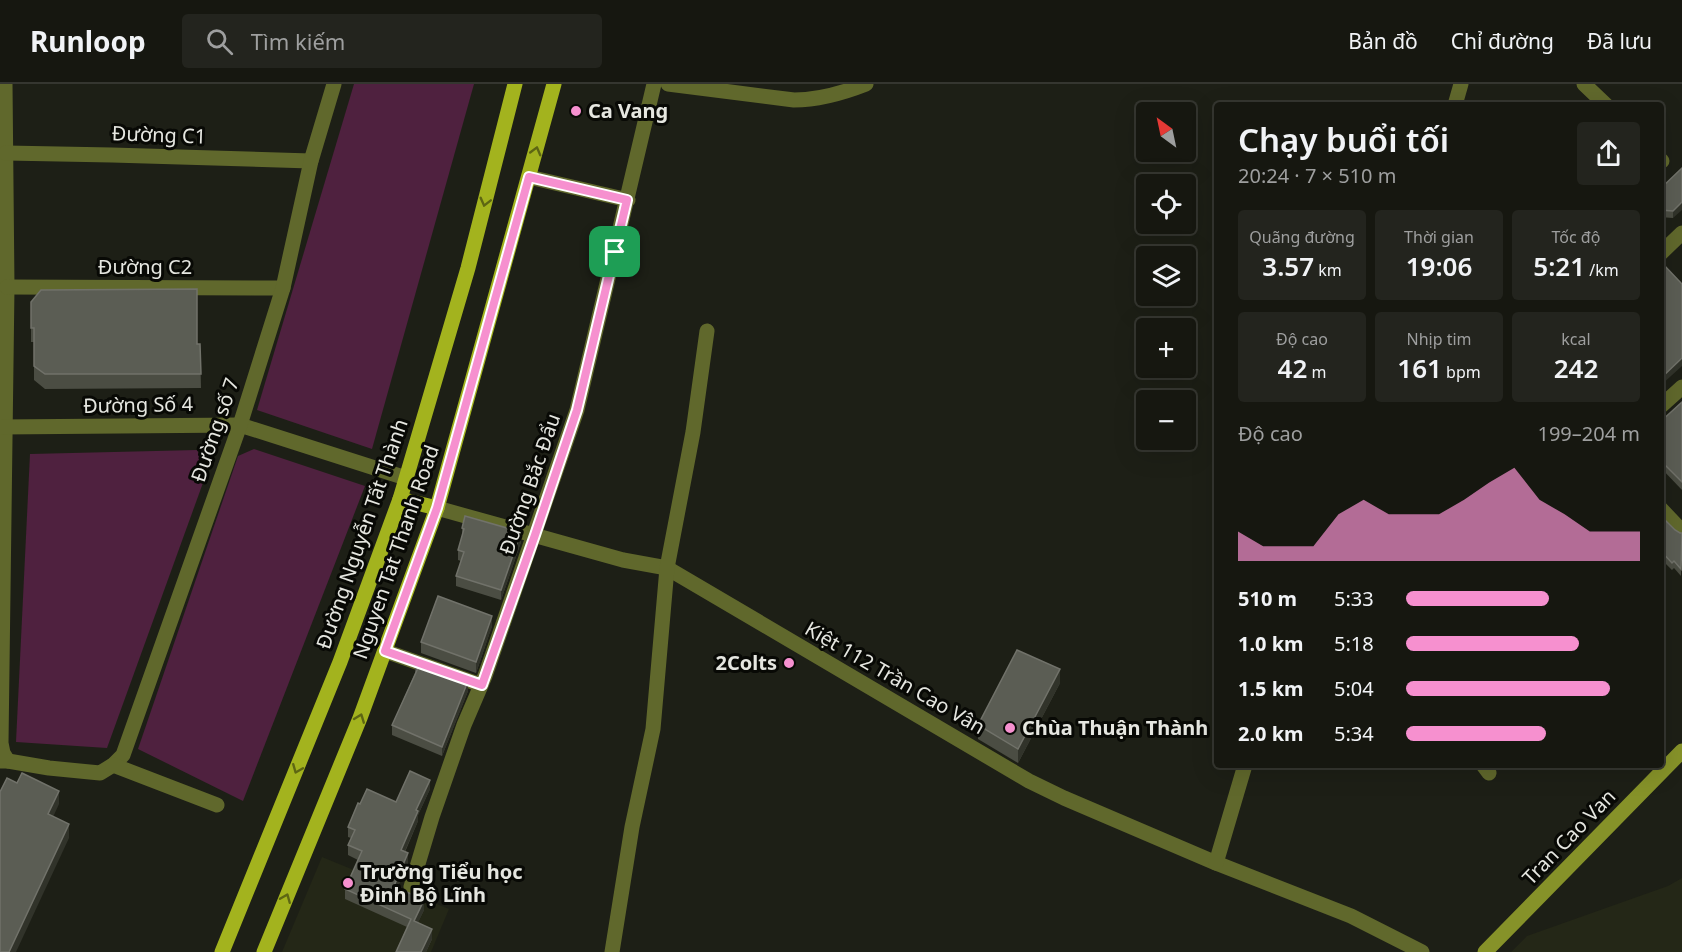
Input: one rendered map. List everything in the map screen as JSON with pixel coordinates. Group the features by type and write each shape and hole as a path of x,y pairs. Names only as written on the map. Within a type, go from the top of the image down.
{"main road":[{"name":"Đường Nguyễn Tất Thành","path":"222,952 340,662 400,499 468,268 515,84"},
{"name":"Nguyen Tat Thanh Road","path":"264,952 360,718 437,508 554,84"},
{"path":"400,499 437,508"},
{"name":"Tran Cao Van","path":"1485,952 1682,752"}],"street":[{"path":"5,84 7,287 2,427 1,744 4,761 49,768 107,769 217,805"},
{"name":"Đường số 7","path":"107,769 123,755 126,748 240,425 283,288 311,161 334,84"},
{"name":"Đường Bắc Đẩu","path":"411,886 464,725 482,685 577,410 654,84"},
{"path":"668,84 794,100 812,100 866,84"},
{"path":"1456,102 1461,84"},
{"path":"1584,84 1603,102"},
{"name":"Đường C1","path":"6,153 311,161"},
{"path":"529,177 627,200"},
{"path":"1664,248 1682,233"},
{"name":"Đường C2","path":"7,287 283,288"},
{"path":"612,952 632,827 653,729 667,568 693,432 708,331"},
{"path":"1664,403 1682,387"},
{"name":"Đường Số 4","path":"2,427 240,425 406,478"},
{"name":"Kiệt 112 Trần Cao Vân","path":"437,508 623,560 667,568 1029,781 1216,863 1351,916 1422,952"},
{"path":"1664,512 1682,531"},
{"path":"385,651 482,685"},
{"path":"1216,863 1244,768"}],"shaded area":[{"path":"354,84 474,84 372,449 257,410"},
{"path":"254,449 365,486 243,801 138,749 238,456"},
{"path":"197,450 208,469 107,748 16,742 30,454"},
{"name":"Trường Tiểu học Đinh Bộ Lĩnh","path":"322,857 449,909 431,952 282,952"},
{"path":"1682,878 1682,952 1511,952 1527,936 1668,886"}],"building":[{"path":"1682,168 1682,202 1673,211 1664,210 1664,185"},
{"path":"1664,265 1682,284 1682,358 1664,375"},
{"path":"197,289 197,344 200,344 201,374 45,374 34,366 31,302 41,290"},
{"path":"1682,402 1682,482 1664,464 1664,418"},
{"path":"465,516 521,532 501,590 456,576 464,552 458,550"},
{"path":"1664,519 1675,530 1682,533 1681,569 1674,561 1672,563 1664,554"},
{"path":"438,596 492,616 476,662 421,642"},
{"name":"Chùa Thuận Thành","path":"1017,650 1060,669 1018,749 978,725"},
{"path":"417,663 468,681 442,747 392,725 418,668 415,667"},
{"path":"410,771 430,780 401,850 408,853 394,886 424,900 414,921 432,929 421,952 396,952 411,919 345,889 362,851 348,845 355,830 348,827 367,789 396,802"},
{"path":"22,773 59,791 48,814 69,824 9,952 0,952 0,792 7,778 17,783"}],"place":[{"name":"Ca Vang","path":"576,111"},
{"name":"2Colts","path":"789,663"},
{"name":"Chùa Thuận Thành","path":"1010,728"},
{"name":"Trường Tiểu học Đinh Bộ Lĩnh","path":"348,883"}],"route":[{"path":"529,177 627,200 615,252 577,410 482,685 385,651 437,508 529,177"}]}
